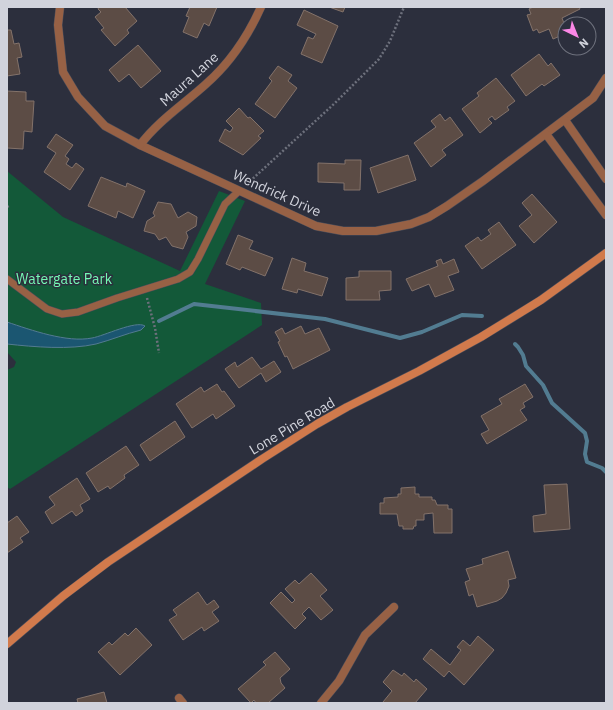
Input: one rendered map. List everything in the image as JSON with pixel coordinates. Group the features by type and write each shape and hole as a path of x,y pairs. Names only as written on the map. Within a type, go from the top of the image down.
{"street":[{"name":"Wendrick Drive","path":"60,7 58,25 63,72 78,97 105,126 140,145 316,226 343,231 376,231 411,224 428,217 447,206 593,98 606,78"},
{"name":"Maura Lane","path":"140,145 151,131 207,84 230,60 248,34 261,7"},
{"path":"565,120 606,179"},
{"path":"546,134 606,215"},
{"name":"Lone Pine Road","path":"7,644 68,592 108,562 255,463 323,421 420,371 488,333 546,296 606,253"},
{"path":"321,703 339,681 366,635 394,607"}],"lane":[{"path":"7,279 47,309 62,314 78,312 178,279 190,272 225,204 239,191"}],"path":[{"path":"239,191 335,103 379,59 390,41 404,7"},
{"path":"145,290 156,328 159,353"}],"green space":[{"name":"Watergate Park","path":"7,171 63,217 180,271 219,191 245,201 205,284 261,303 262,325 10,489 7,487 7,370 14,367 16,362 7,352 7,344 52,347 86,346 141,330 134,325 114,333 98,337 72,339 49,335 7,322"}],"water":[{"path":"7,322 49,335 72,339 97,337 135,325 145,326 141,330 96,344 75,347 52,347 7,344"}],"building":[{"path":"99,7 125,7 137,21 127,30 129,33 115,46 101,30 104,28 95,17 101,12 98,9"},
{"path":"190,7 217,7 209,26 204,23 197,38 183,32 189,17 186,16"},
{"path":"329,7 345,7 343,12"},
{"path":"533,7 579,7 580,9 566,16 557,16 557,37 553,39 549,29 539,33 537,29 533,31 527,15 531,14 529,9"},
{"path":"304,10 338,26 322,63 301,54 308,37 313,39 316,34 297,25"},
{"path":"7,30 11,30 14,44 19,43 22,57 17,58 20,74 7,76"},
{"path":"138,45 161,71 141,88 129,74 119,82 109,70"},
{"path":"539,54 548,66 551,63 560,75 544,86 542,84 526,96 511,75"},
{"path":"278,66 292,75 288,81 297,88 275,118 255,104 272,81 269,78"},
{"path":"496,78 515,101 507,107 509,110 495,120 492,116 488,119 492,123 480,133 462,109 479,96 477,93"},
{"path":"7,91 26,92 26,101 34,101 32,132 24,131 23,149 7,148"},
{"path":"239,108 248,118 250,117 264,131 258,136 261,138 243,155 219,141 225,129 230,132 233,128 226,121"},
{"path":"440,114 445,121 450,117 463,135 442,150 446,155 431,167 414,143 436,127 431,121"},
{"path":"56,134 73,145 65,156 69,159 66,164 72,168 76,163 84,169 70,190 44,172 56,153 47,147"},
{"path":"408,155 416,180 378,193 370,168"},
{"path":"345,160 361,160 360,190 344,190 344,183 318,182 318,163 345,164"},
{"path":"101,177 126,187 127,183 145,191 133,218 118,211 116,218 88,206"},
{"path":"532,194 557,222 534,243 519,226 532,215 522,203"},
{"path":"158,202 171,204 178,218 188,212 197,217 196,226 186,232 188,237 183,249 172,246 166,237 159,240 155,234 144,231 147,221 155,216 153,213"},
{"path":"499,222 516,245 482,269 465,246 478,237 481,241 491,234 488,230"},
{"path":"238,235 253,241 249,249 273,258 265,276 242,267 240,270 226,264"},
{"path":"292,258 306,263 304,271 328,278 322,296 298,289 297,293 282,289"},
{"path":"441,259 443,264 454,259 459,272 448,276 454,290 435,297 429,284 412,291 406,279 438,266 436,261"},
{"path":"359,271 391,271 391,290 379,291 380,300 346,300 346,278 359,277"},
{"path":"301,326 305,334 319,328 330,350 293,369 287,356 285,357 278,342 280,341 275,332 282,328 285,334"},
{"path":"252,357 261,369 274,361 281,372 266,382 261,373 239,388 225,369 235,362 237,367"},
{"path":"217,384 235,406 216,419 213,414 192,428 176,404 201,387 204,392"},
{"path":"525,384 533,397 523,403 525,407 520,410 527,420 487,444 481,434 489,430 481,416 502,404 499,399"},
{"path":"175,421 185,437 150,461 140,445"},
{"path":"126,446 139,465 124,475 125,478 110,489 108,486 98,492 86,473"},
{"path":"77,478 90,499 80,505 83,511 76,516 72,511 52,524 45,512 55,505 49,497"},
{"path":"567,484 570,529 534,532 533,516 546,514 544,485"},
{"path":"415,487 415,494 419,494 419,497 432,497 432,500 435,500 437,505 448,505 448,509 452,509 452,533 434,533 433,513 424,514 424,520 416,520 416,526 414,526 413,529 403,529 403,526 399,526 397,514 380,514 380,503 384,503 384,498 398,497 398,494 401,494 401,488"},
{"path":"17,516 29,532 20,538 23,542 7,553 7,523"},
{"path":"508,551 516,578 508,580 509,586 502,598 477,607 473,594 469,596 465,582 470,580 466,569 483,564 482,559"},
{"path":"311,573 327,590 320,596 333,610 321,620 309,607 302,614 306,618 295,629 270,603 281,592 292,603 295,600 285,589 295,580 299,584"},
{"path":"198,592 207,605 214,600 219,607 212,612 219,621 204,631 202,627 183,640 169,620 177,615 173,610"},
{"path":"136,628 152,645 120,675 98,652 109,642 112,645 125,633 128,636"},
{"path":"478,636 494,650 464,685 449,671 444,677 423,659 431,649 450,665 461,650 457,647 463,640 470,646"},
{"path":"275,652 290,669 280,678 281,683 285,688 268,703 256,703 254,700 251,703 238,689 266,665 263,662"},
{"path":"393,670 402,676 404,673 414,682 416,679 427,689 415,703 383,702 392,691 383,682"},
{"path":"104,692 107,703 78,703 77,699"}],"waterway":[{"path":"159,321 194,304 325,319 400,338 422,332 462,315 482,316"},
{"path":"515,344 523,355 526,366 543,385 552,403 585,433 587,441 585,454 587,462 602,468 606,472"}]}
